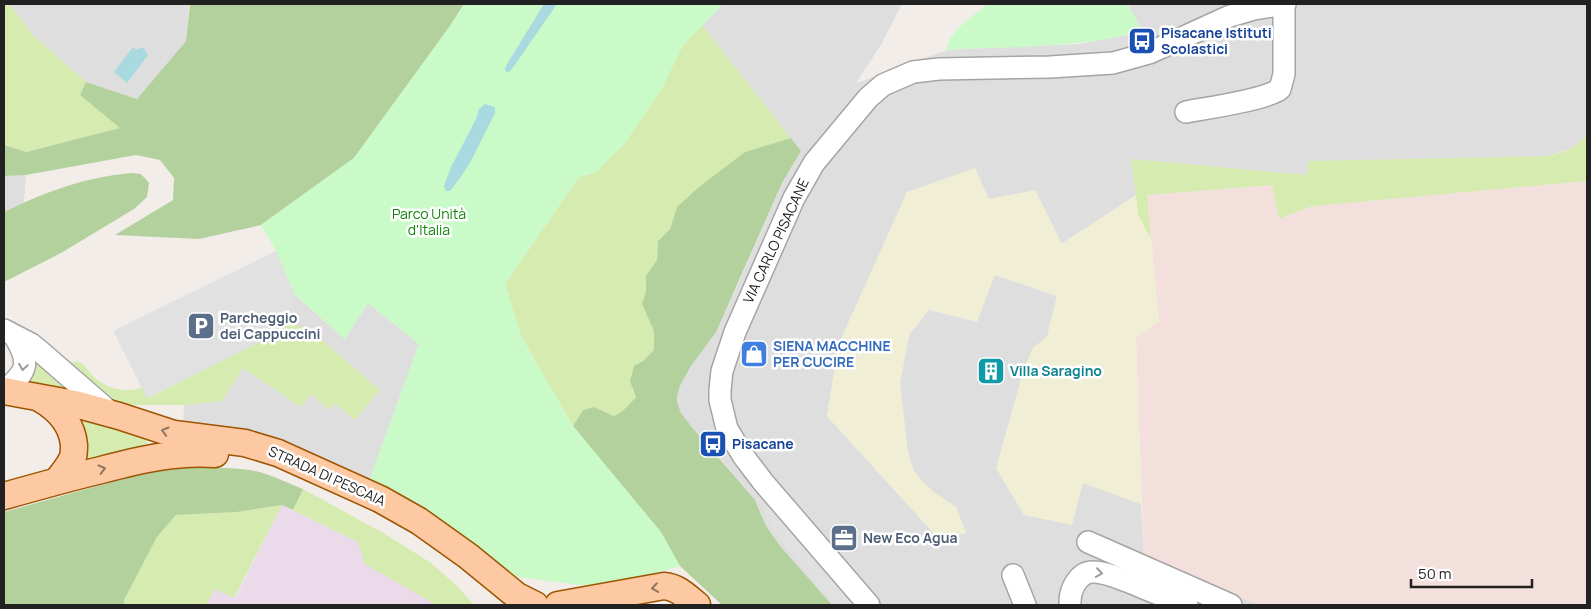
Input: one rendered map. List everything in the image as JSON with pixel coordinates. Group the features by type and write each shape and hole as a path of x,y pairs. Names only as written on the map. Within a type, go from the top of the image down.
{"main road":[{"name":"STRADA DI PESCAIA","path":"4,391 75,404 174,434 255,445 292,458 380,499 419,521 468,556 517,596 535,605"},
{"path":"37,396 53,407 66,420 74,442 73,457"},
{"path":"58,480 77,450 80,437 75,404"},
{"name":"STRADA DI PESCAIA","path":"4,496 58,480 174,454 217,454 264,462 347,498 403,527 444,555 505,605"},
{"path":"558,605 664,586 680,591 697,605"}],"street":[{"name":"VIA CARLO PISACANE","path":"869,605 747,462 728,429 722,413 720,400 722,371 735,332 794,198 814,163 877,89 891,80 913,72 939,69 1050,67 1113,63 1149,53 1230,16 1254,9 1285,4 1284,74 1280,88 1256,98 1186,112"},
{"path":"9,333 31,344 113,414"},
{"path":"4,391 21,376 24,368 23,352 9,333"},
{"path":"61,370 75,404"},
{"path":"1088,542 1231,605"},
{"path":"1070,602 1071,592 1078,580 1085,574 1094,572 1113,576 1187,605"},
{"path":"1013,575 1025,605"}],"shaded area":[{"path":"9,4 189,4 186,41 137,99 86,82 34,36"},
{"path":"723,4 902,4 881,45 856,83 947,50 1079,44 1142,31 1128,4 1587,4 1587,133 1582,141 1573,148 1547,156 1308,162 1309,175 1131,159 1136,195 1061,244 1035,190 839,343 827,416 939,539 966,533 956,507 939,497 922,481 914,471 910,460 900,383 909,335 929,309 995,275 1057,296 1047,337 1033,348 1083,483 1141,504 1144,557 1259,605 832,605 781,547 766,526 758,506 710,446 691,426 681,413 677,402 680,386 734,293 782,183 801,151 702,25"},
{"path":"975,168 989,199 1035,190 1062,244 1136,195 1138,215 1151,239 1159,321 1136,338 1141,504 1083,483 1072,525 1024,515 996,468 1024,368 1033,348 1047,337 1057,296 995,275 977,322 929,310 909,335 900,383 907,446 914,471 931,490 956,507 966,533 939,539 827,416 839,343 907,192"},
{"path":"26,175 24,202 4,212 4,176"},
{"path":"1587,181 1587,605 1259,605 1144,557 1136,338 1159,321 1147,195 1272,185 1280,219 1309,207 1325,205"},
{"name":"Parcheggio dei Cappuccini","path":"276,251 295,295 283,322 274,335 147,398 113,331"},
{"path":"295,295 345,339 368,303 419,344 369,481 183,426 184,405 222,401 243,367 274,335 283,322"},
{"path":"282,505 358,542 436,605 206,605 215,588 235,598"},
{"path":"771,505 859,605 836,605 819,588 767,521 764,507"}],"green space":[{"path":"4,4 9,4 34,36 86,82 80,95 121,128 25,152 4,145"},
{"path":"190,4 464,4 354,158 261,225 199,239 115,235 173,200 174,178 160,160 136,155 26,175 4,176 4,145 26,152 120,128 80,95 86,82 137,99 186,41"},
{"name":"Parco Unità d'Italia","path":"464,4 723,4 682,47 660,92 623,146 596,172 579,177 505,284 521,336 573,426 661,532 680,566 631,580 595,587 505,575 430,513 369,481 419,344 368,303 345,339 295,295 276,251 261,225 354,158"},
{"path":"988,4 1128,4 1142,31 1118,37 1070,44 947,50 951,37 956,31"},
{"path":"702,25 791,138 745,152 677,207 670,229 658,241 657,260 646,276 646,291 642,304 654,331 654,350 634,367 632,390 636,398 614,416 594,407 583,410 573,426 521,336 505,284 579,177 596,172 660,92 682,47"},
{"path":"1587,133 1587,181 1325,205 1309,207 1279,219 1272,185 1147,195 1151,239 1138,215 1131,159 1308,175 1308,161 1547,156 1574,146"},
{"path":"791,138 801,151 782,183 716,332 691,366 680,386 677,402 681,413 691,426 755,500 766,526 781,547 832,605 722,605 680,566 660,532 573,426 583,410 594,407 614,416 636,398 630,381 634,366 643,361 654,350 654,331 642,304 646,291 646,276 657,260 658,241 670,229 677,207 699,187 745,152"},
{"path":"131,173 141,174 149,183 147,197 134,209 61,253 4,282 4,212 66,186 98,178"},
{"path":"283,322 306,328 316,335 380,390 355,420 335,403 329,410 311,394 301,407 243,368 222,401 184,405 123,405 114,402 66,365 79,362 99,381 117,389 130,390 142,387 148,398 273,335"},
{"path":"37,361 63,387 63,391 28,383"},
{"path":"88,417 147,439 147,444 90,463 84,460 87,441 82,419"},
{"path":"188,468 245,469 268,475 303,489 293,510 282,505 237,512 176,515 157,537 124,600 124,605 4,605 4,512 137,475"},
{"path":"303,489 385,534 431,563 456,585 474,605 436,605 365,564 358,542 293,510"},
{"path":"282,505 234,598 215,589 206,605 124,605 124,600 157,537 176,515 237,512"}],"water":[{"path":"544,4 557,4 512,69 506,72 507,64"},
{"path":"133,47 137,50 144,48 148,55 127,83 114,72"},
{"path":"485,104 495,107 495,113 471,161 450,191 446,191 444,186 451,167 476,119 479,109"}],"place":[{"name":"Pisacane Istituti Scolastici","path":"1142,41"},
{"name":"Parcheggio dei Cappuccini","path":"201,326"},
{"name":"SIENA MACCHINE PER CUCIRE","path":"754,354"},
{"name":"Villa Saragino","path":"991,371"},
{"name":"Pisacane","path":"713,444"},
{"name":"New Eco Agua","path":"844,538"}]}
